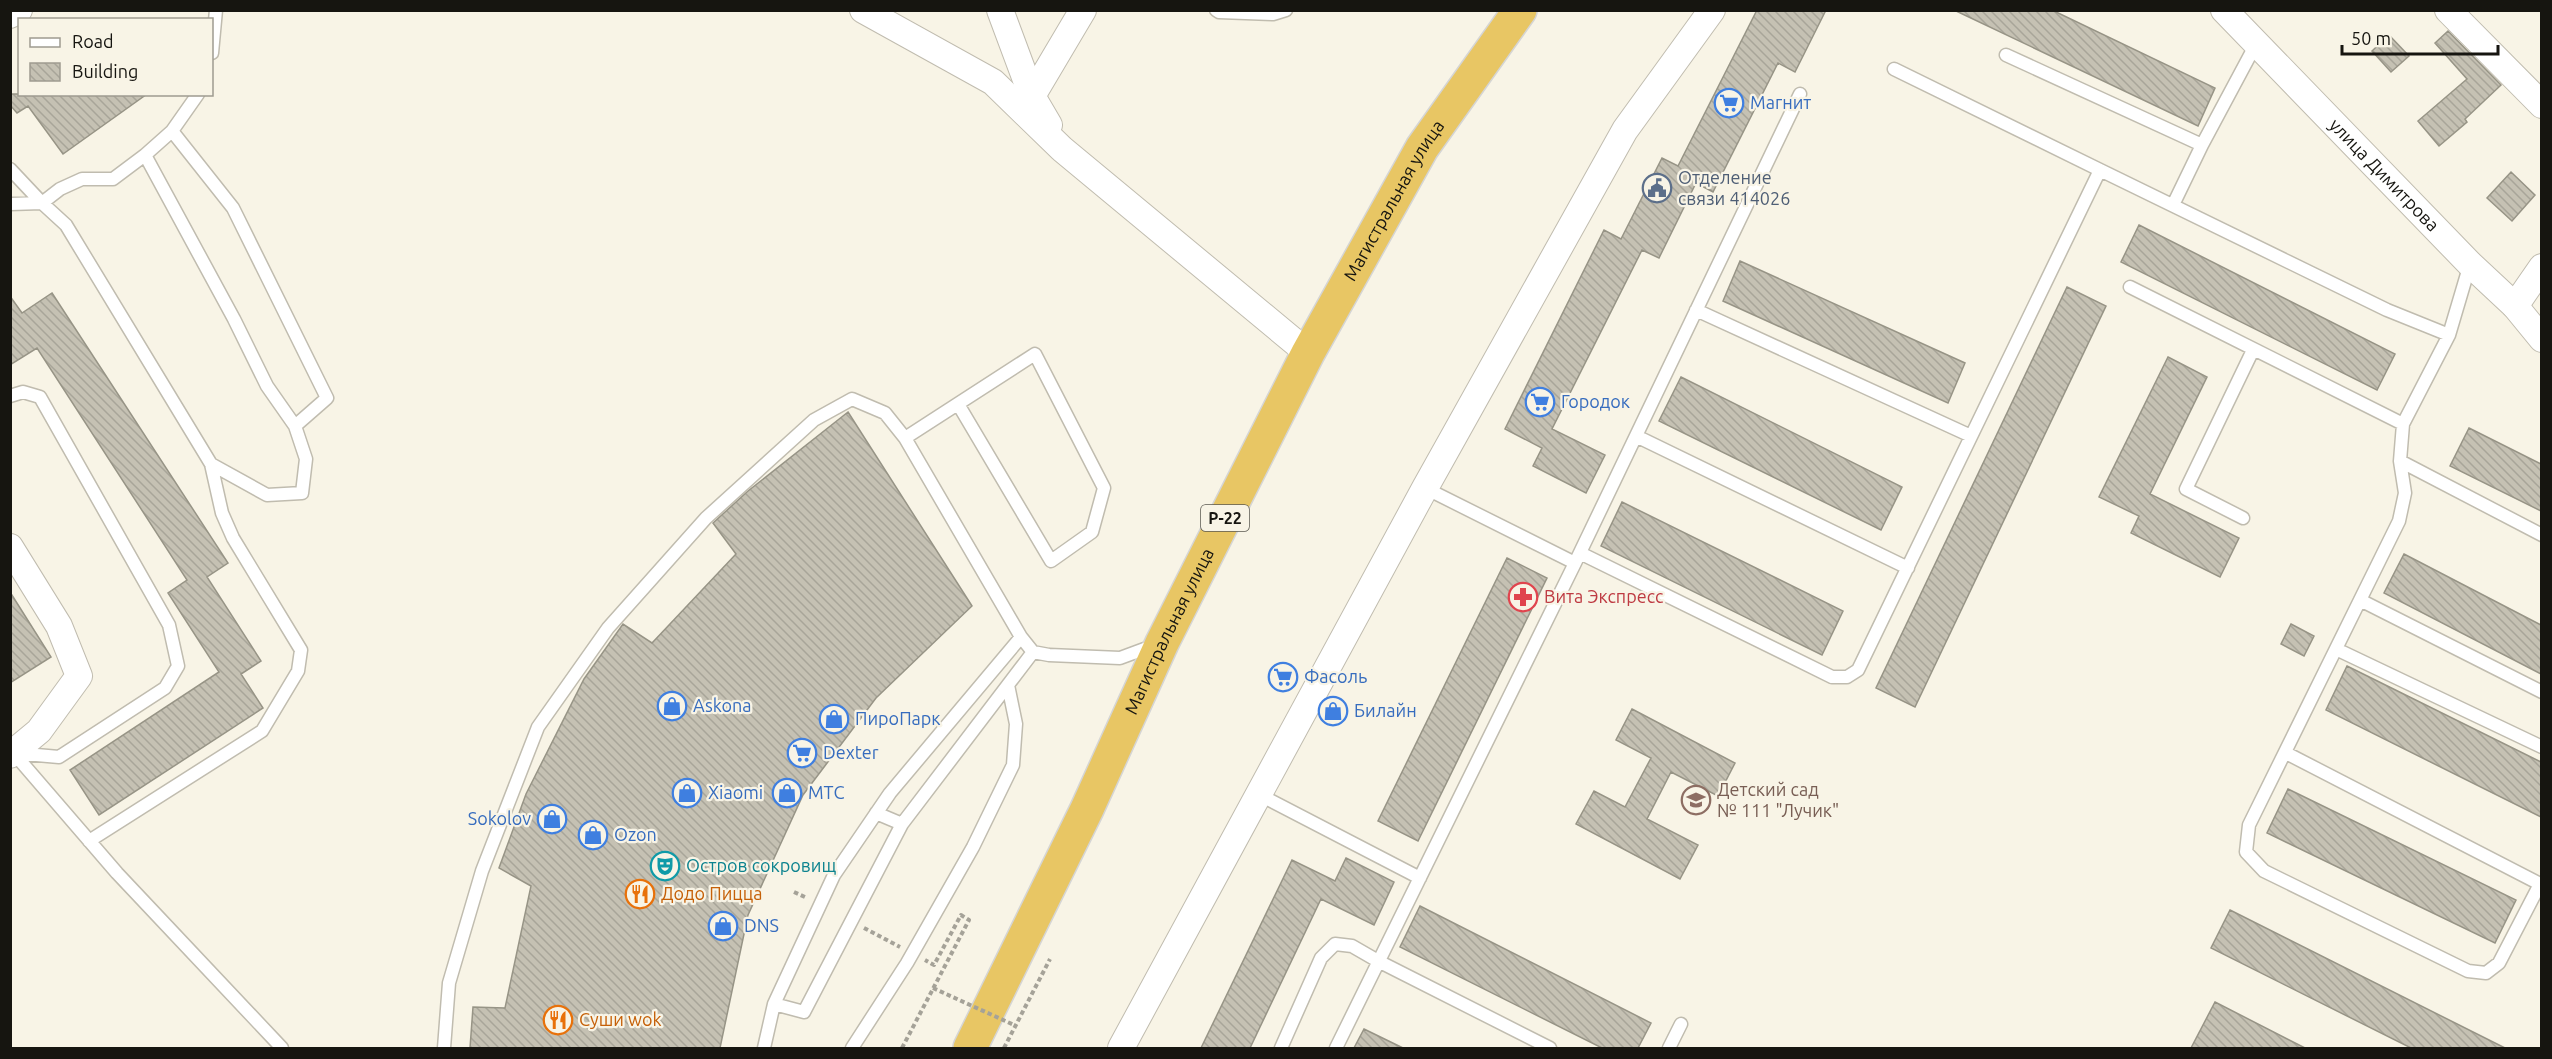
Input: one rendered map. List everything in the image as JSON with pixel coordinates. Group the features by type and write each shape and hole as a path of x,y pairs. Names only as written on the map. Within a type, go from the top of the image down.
{"highway":[{"name":"Магистральная улица","path":"970,1048 1087,809 1162,643 1308,353 1422,148 1520,10"}],"street":[{"path":"10,15 19,10"},
{"path":"863,10 993,82 1062,149 1308,353"},
{"path":"1000,10 1032,96 1062,149"},
{"path":"1032,96 1083,10"},
{"path":"1121,1048 1425,488 1625,130 1712,10"},
{"name":"улица Димитрова","path":"2224,10 2470,264 2515,306 2541,336"},
{"path":"2448,10 2541,105"},
{"path":"2515,306 2541,267"},
{"path":"10,547 59,626 79,676 39,731 11,753"}],"lane":[{"path":"213,42 216,10"},
{"path":"1216,10 1273,14 1286,10"},
{"path":"2173,205 2256,44"},
{"path":"2006,56 2202,145"},
{"path":"1894,69 2387,310 2449,336"},
{"path":"1336,1048 1578,558 1800,94"},
{"path":"10,204 42,202 60,189 82,179 113,179 172,131 197,96"},
{"path":"172,131 233,208 327,398 295,426"},
{"path":"145,155 234,319 267,386 295,426 306,459 302,493 267,495 211,464"},
{"path":"10,169 66,225 211,464 222,513 233,538 301,650 298,671 262,731 89,841"},
{"path":"1425,488 1832,677 1847,677 1858,670 2100,170"},
{"path":"2286,753 2540,884 2499,963 2486,973 2468,971 2264,871 2246,852 2249,825 2399,521 2405,493 2400,461 2403,424 2449,336 2470,264"},
{"path":"2130,287 2403,424"},
{"path":"1696,310 1971,436"},
{"path":"2243,518 2186,489 2253,350"},
{"path":"905,438 1035,354 1104,488 1092,532 1051,561 958,404"},
{"path":"10,396 23,392 40,397 169,625 178,666 165,688 59,757 11,753"},
{"path":"444,1048 449,983 482,872 538,727 608,628 706,518 814,420 852,399 885,413 905,438 1021,637 1033,652 1049,656 1120,658 1162,643"},
{"path":"1636,436 1908,568"},
{"path":"2400,461 2541,535"},
{"path":"2360,600 2541,692"},
{"path":"764,1048 774,1004 834,875 890,793 1021,637"},
{"path":"2336,650 2541,747"},
{"path":"774,1004 804,1012 902,824 1033,652"},
{"path":"852,1048 912,953 973,848 1013,765 1016,724 1008,686"},
{"path":"11,753 89,841 282,1048"},
{"path":"1257,794 1419,878"},
{"path":"876,813 902,824"},
{"path":"1281,1048 1321,958 1335,944 1352,946 1550,1048"},
{"path":"1669,1048 1681,1024"}],"path":[{"path":"794,892 820,905"},
{"path":"851,921 934,965 961,915 969,920 902,1048"},
{"path":"1004,1048 1050,959"},
{"path":"933,988 1014,1025"}],"building":[{"path":"1757,10 1826,10 1795,72 1778,63 1713,192 1696,183 1659,258 1642,250 1552,429 1605,455 1586,493 1533,466 1542,448 1505,429 1604,230 1621,239 1662,158 1678,166"},
{"path":"1954,10 2052,10 2215,88 2198,126"},
{"path":"2448,31 2501,85 2465,119 2467,122 2439,146 2418,121 2467,79 2435,43"},
{"path":"2389,35 2409,56 2391,72 2372,51"},
{"path":"10,94 18,94 18,96 144,96 63,154 28,106 17,113 10,105"},
{"path":"2511,172 2535,195 2512,221 2487,198"},
{"path":"2139,225 2395,354 2377,390 2121,262"},
{"path":"1740,261 1965,363 1948,403 1723,301"},
{"path":"2067,287 2106,306 1915,707 1876,688"},
{"path":"52,293 228,563 207,577 261,661 241,674 263,708 99,815 70,770 219,672 168,593 187,580 37,348 10,365 10,296 22,313"},
{"path":"2168,357 2207,377 2150,494 2239,538 2220,577 2131,533 2139,516 2099,497"},
{"path":"1681,377 1902,487 1881,530 1659,421"},
{"path":"848,412 972,606 876,698 803,795 748,915 720,1048 470,1048 473,1007 505,1008 531,886 499,868 526,794 584,679 623,624 652,643 736,554 713,523 748,491"},
{"path":"2469,428 2541,464 2541,511 2450,466"},
{"path":"1622,502 1843,611 1822,655 1601,546"},
{"path":"2404,554 2541,625 2541,674 2384,593"},
{"path":"1507,558 1547,578 1418,841 1378,821"},
{"path":"10,592 51,657 10,683"},
{"path":"2291,624 2314,636 2304,656 2281,644"},
{"path":"2347,666 2541,762 2541,817 2326,710"},
{"path":"1632,709 1735,763 1718,796 1671,772 1647,819 1698,845 1680,879 1576,824 1594,791 1625,807 1651,758 1616,740"},
{"path":"2288,789 2516,900 2495,943 2267,833"},
{"path":"1346,858 1394,882 1374,925 1321,899 1250,1048 1201,1048 1292,860 1335,881"},
{"path":"1420,906 1651,1023 1638,1048 1602,1048 1400,947"},
{"path":"2230,910 2505,1048 2411,1048 2211,948"},
{"path":"2215,1002 2305,1048 2191,1048"},
{"path":"1364,1029 1403,1048 1354,1048"}],"place":[{"name":"Магнит","path":"1729,103"},
{"name":"Отделение связи 414026","path":"1657,188"},
{"name":"Городок","path":"1540,402"},
{"name":"Вита Экспресс","path":"1523,597"},
{"name":"Фасоль","path":"1283,677"},
{"name":"Askona","path":"672,706"},
{"name":"Билайн","path":"1333,711"},
{"name":"ПироПарк","path":"834,719"},
{"name":"Dexter","path":"802,753"},
{"name":"Xiaomi","path":"687,793"},
{"name":"МТС","path":"787,793"},
{"name":"Детский сад № 111 \"Лучик\"","path":"1696,800"},
{"name":"Sokolov","path":"552,819"},
{"name":"Ozon","path":"593,835"},
{"name":"Остров сокровищ","path":"665,866"},
{"name":"Додо Пицца","path":"640,894"},
{"name":"DNS","path":"723,926"},
{"name":"Суши wok","path":"558,1020"}]}
